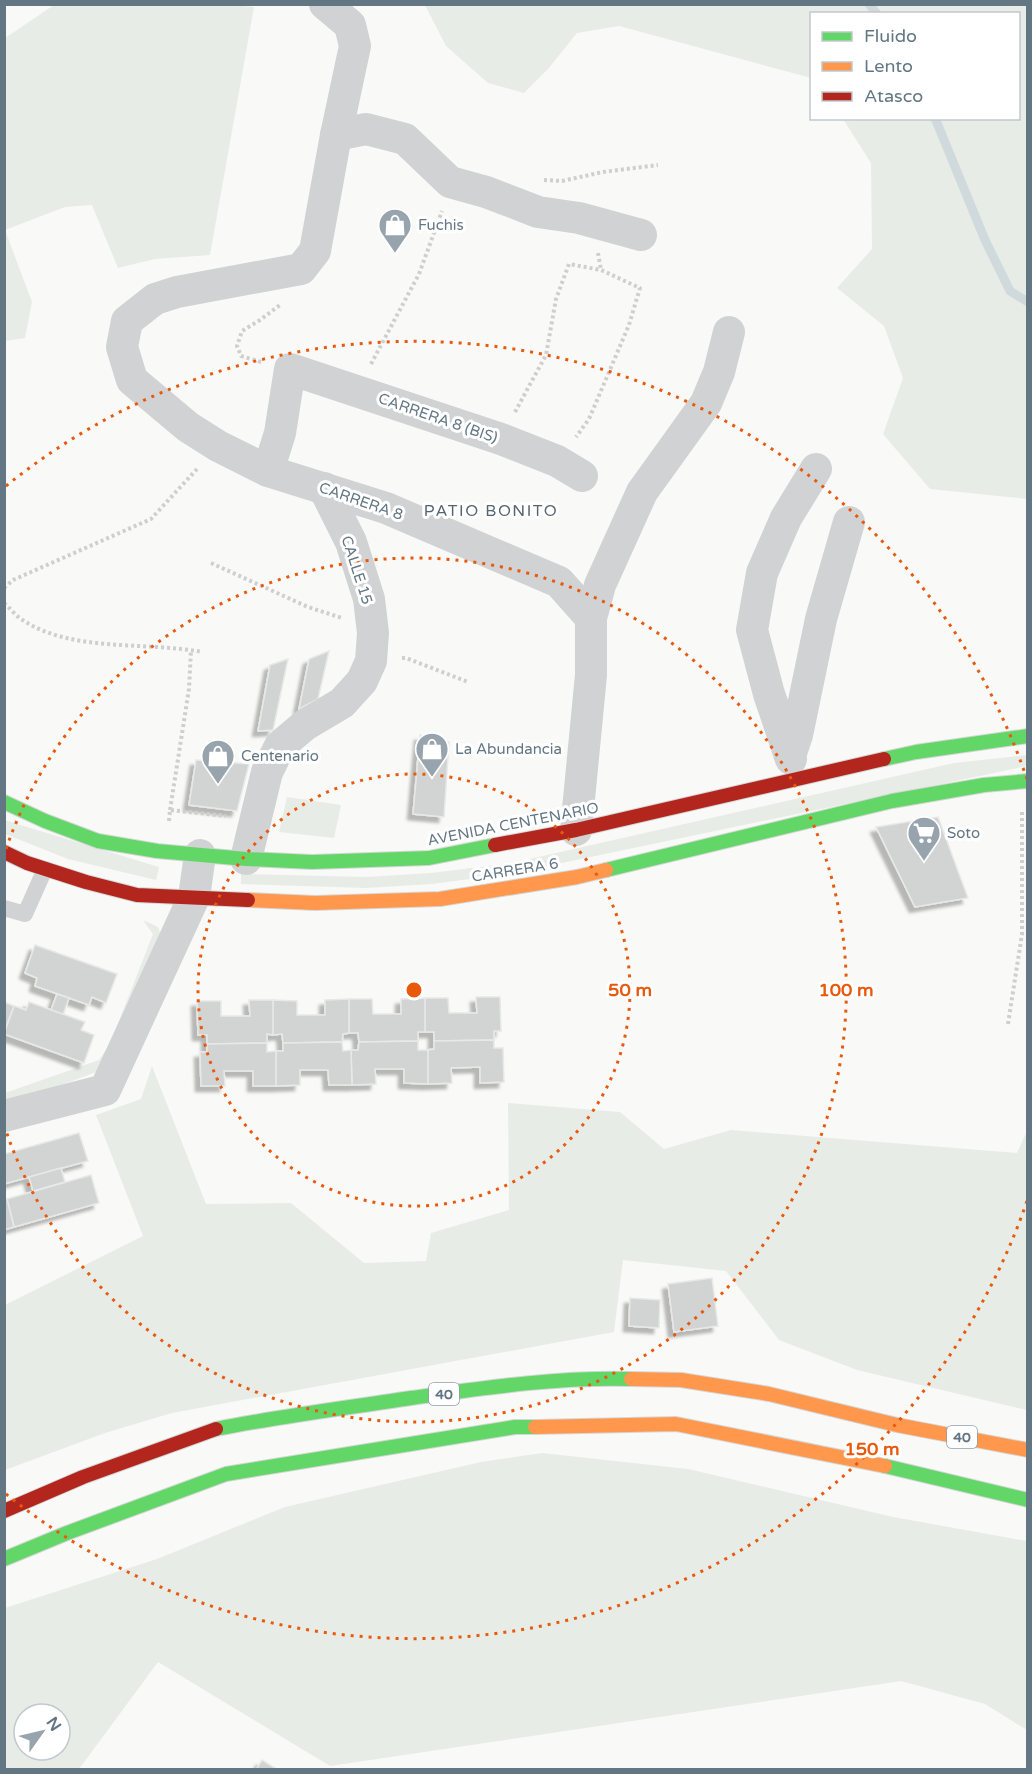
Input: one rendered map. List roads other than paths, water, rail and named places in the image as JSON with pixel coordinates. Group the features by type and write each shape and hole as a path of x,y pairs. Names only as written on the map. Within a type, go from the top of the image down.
{"main road":[{"name":"AVENIDA CENTENARIO","path":"4,802 45,821 98,841 157,851 312,862 429,858 576,830 793,768 1028,736"},
{"name":"CARRERA 6","path":"4,852 45,869 138,895 315,903 440,899 577,877 892,801 984,785 1026,781"},
{"name":"40","path":"4,1511 93,1473 209,1430 265,1419 528,1382 599,1378 681,1380 769,1394 897,1425 1028,1450"},
{"path":"4,1559 225,1473 514,1427 676,1424 899,1469 1028,1500"}],"street":[{"path":"325,4 350,26 355,46 336,135 366,129 405,139 450,182 486,192 538,212 579,218 641,236"},
{"name":"CARRERA 8","path":"336,135 315,251 301,269 177,292 155,299 127,321 122,347 132,380 188,427 218,446 268,471 386,508 559,582 591,618"},
{"path":"576,830 591,675 591,618 600,585 642,492 706,403 719,372 729,332"},
{"name":"CARRERA 8 (BIS)","path":"268,471 280,433 290,369 501,440 570,469"},
{"path":"793,768 769,694 752,630 762,573 786,518 816,469"},
{"name":"CALLE 15","path":"246,859 267,772 280,746 305,725 342,703 362,681 371,661 372,624 369,599 357,568 351,542 324,488"},
{"path":"793,768 797,735 821,619 849,522"},
{"path":"4,1116 105,1089 194,897 200,855"}],"lane":[{"path":"4,908 25,914 45,869"}],"waterway":[{"path":"869,4 875,12"},
{"path":"936,120 985,240 1010,291 1028,302"}],"place":[{"name":"Fuchis","path":"395,254"},
{"name":"La Abundancia","path":"432,778"},
{"name":"Centenario","path":"218,785"},
{"name":"Soto","path":"924,862"}],"district":[{"name":"PATIO BONITO","path":"491,510"}]}
